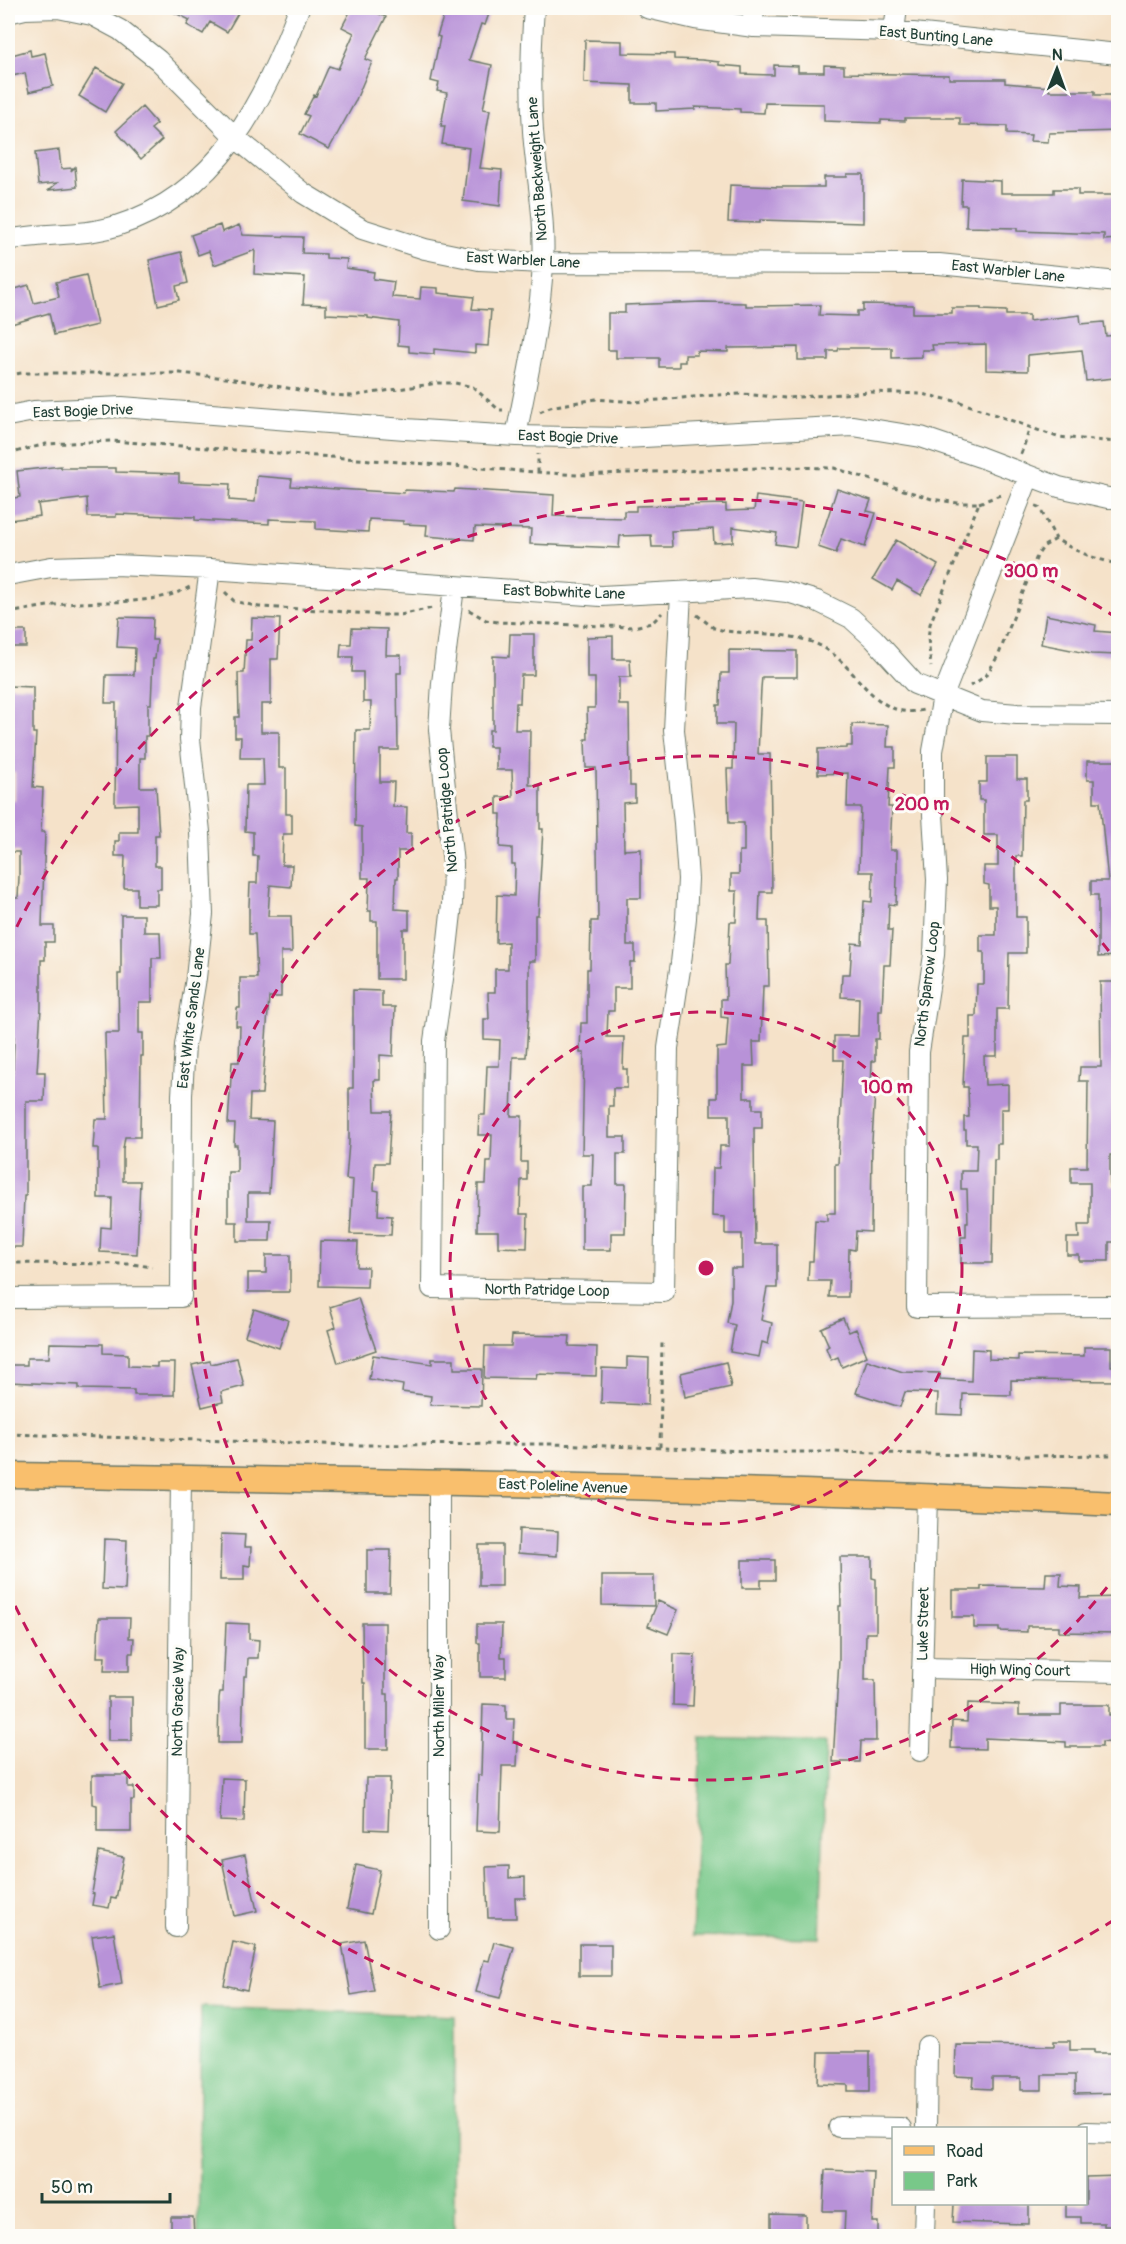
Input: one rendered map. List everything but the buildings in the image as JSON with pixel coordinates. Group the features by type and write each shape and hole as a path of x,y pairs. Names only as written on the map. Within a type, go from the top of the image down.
{"main road":[{"name":"East Poleline Avenue","path":"8,1475 439,1483 927,1496 1119,1504"}],"street":[{"name":"East Warbler Lane","path":"8,13 25,9 58,8 92,15 111,25 158,60 236,138 303,193 362,229 425,249 478,260 543,263 939,264 1119,282"},
{"path":"8,240 114,227 139,218 168,202 193,184 236,138 254,109 299,8"},
{"name":"North Backweight Lane","path":"516,436 533,350 543,263 542,208 533,133 530,65 534,8"},
{"name":"East Bunting Lane","path":"646,8 694,19 754,17 1119,54"},
{"path":"894,31 897,8"},
{"name":"East Bogie Drive","path":"8,416 34,411 122,407 516,436 625,438 853,426 921,438 980,457 1059,487 1108,498 1119,498"},
{"name":"North Sparrow Loop","path":"1029,476 943,696 933,751 933,815 937,880 934,955 919,1052 917,1307 1119,1306"},
{"name":"East Bobwhite Lane","path":"8,575 51,567 94,566 210,569 601,596 751,588 787,592 817,602 851,618 874,639 915,684 982,711 1017,714 1119,715"},
{"name":"East White Sands Lane","path":"8,1298 181,1297 182,1095 185,1045 203,914 200,832 190,739 191,707 210,569"},
{"name":"North Patridge Loop","path":"454,587 442,683 439,730 453,864 451,915 434,1041 432,1288 664,1292 668,1048 683,952 688,879 674,730 681,592"},
{"name":"North Gracie Way","path":"176,1927 182,1478"},
{"name":"North Miller Way","path":"439,1483 439,1929"},
{"name":"Luke Street","path":"920,1751 927,1496"},
{"name":"High Wing Court","path":"922,1668 1119,1672"},
{"path":"926,2127 927,2046"},
{"path":"839,2127 892,2128"},
{"path":"1087,2132 1119,2133"},
{"path":"924,2236 925,2205"}],"path":[{"path":"8,375 22,373 180,373 234,379 329,395 352,396 438,383 455,383 473,387 499,410"},
{"path":"540,412 550,407 596,399 635,402 743,394 785,398 871,392 922,394 960,402 1057,437 1119,442"},
{"path":"8,454 46,444 112,441 577,475 750,468 834,468 932,499 958,503 979,503 1007,493"},
{"path":"931,667 928,638 930,624 979,503"},
{"path":"970,686 986,676 999,654 1037,556 1044,546 1056,539 1073,550 1096,560 1119,564"},
{"path":"8,613 65,604 148,599 177,594"},
{"path":"234,601 259,607 379,615 400,615 423,610"},
{"path":"478,615 486,620 498,622 633,627 652,623"},
{"path":"707,623 725,631 797,638 817,643 831,652 868,692 889,706 904,713 923,710"},
{"path":"8,1263 132,1264 152,1267"},
{"path":"660,1447 662,1343"},
{"path":"8,1434 354,1445 553,1444 775,1452 1018,1456 1119,1455"}],"green space":[{"path":"701,1738 826,1742 820,1938 692,1936"},
{"path":"201,2007 454,2016 454,2236 198,2236"}]}
